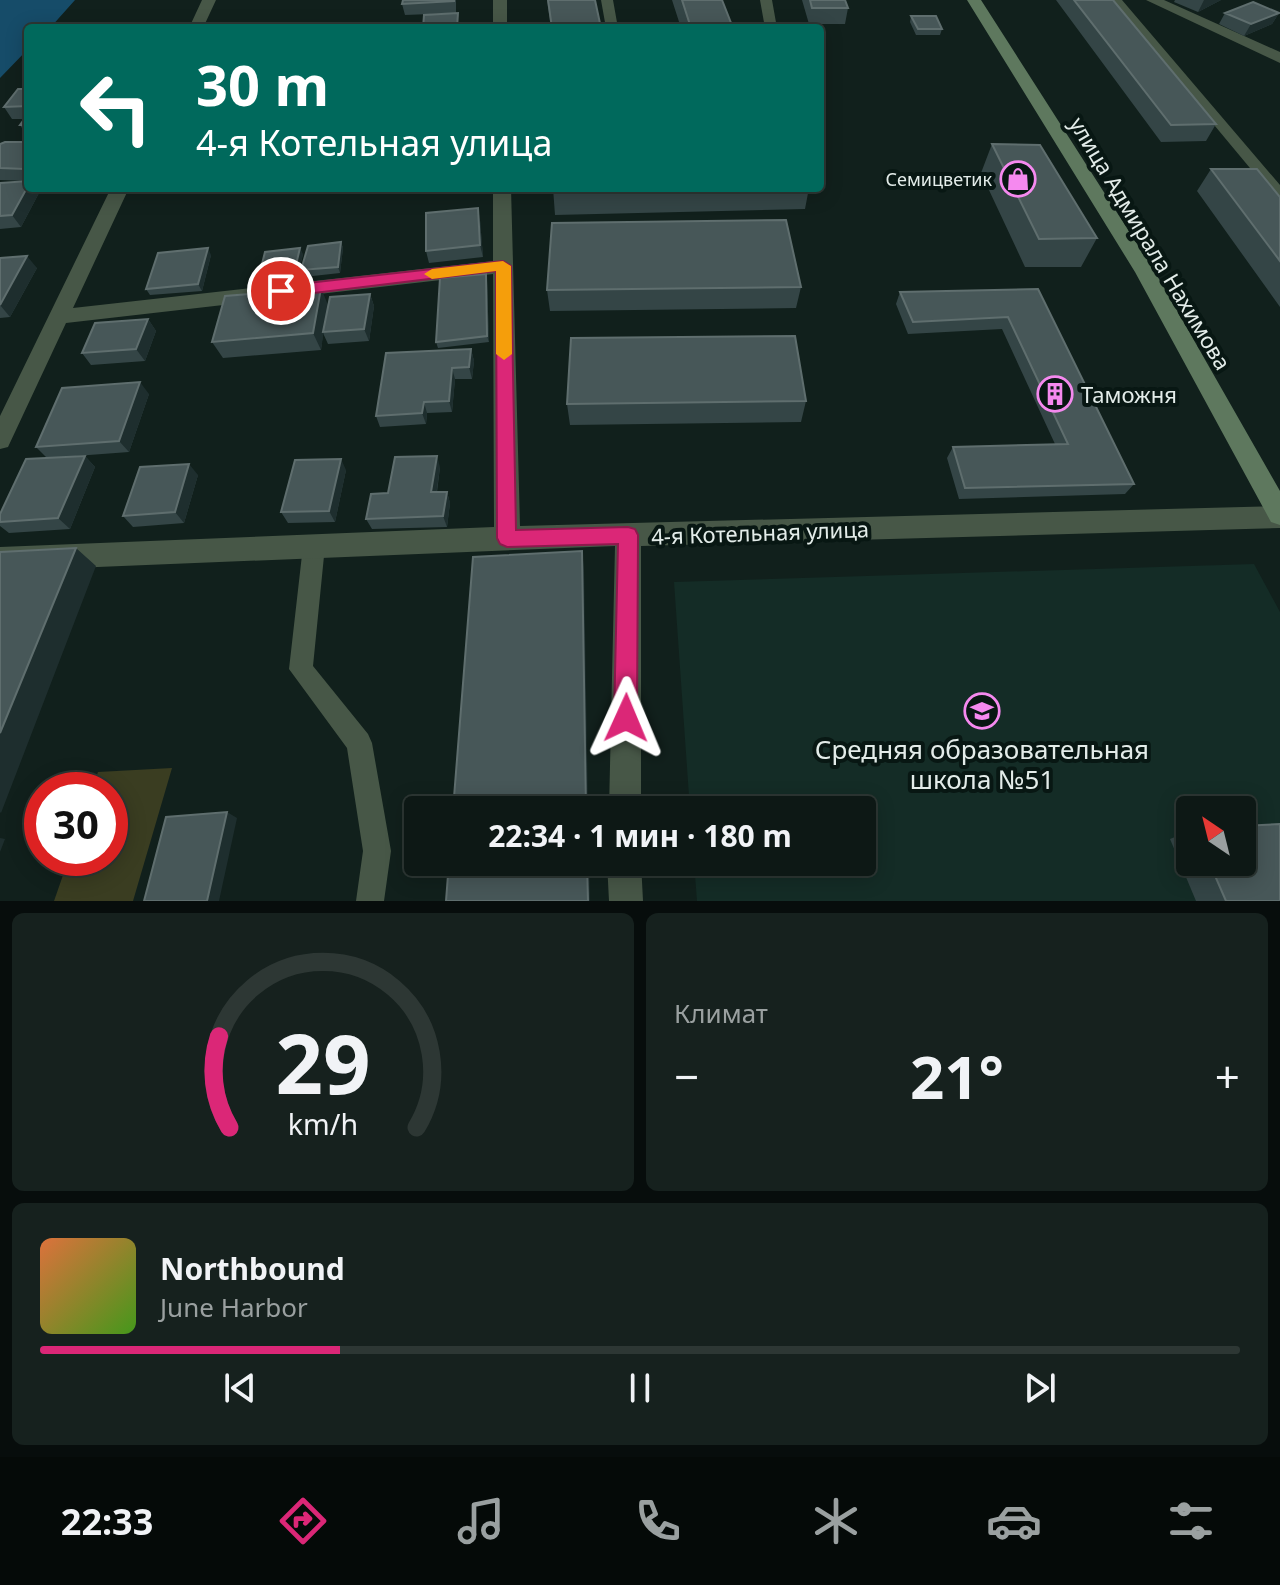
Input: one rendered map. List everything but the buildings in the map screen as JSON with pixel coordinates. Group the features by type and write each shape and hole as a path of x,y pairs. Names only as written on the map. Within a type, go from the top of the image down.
{"main road":[{"name":"улица Адмирала Нахимова","path":"974,0 1145,272 1280,516"}],"street":[{"path":"198,24 209,0"},
{"path":"500,0 500,24"},
{"path":"1153,0 1280,58"},
{"path":"0,440 118,192"},
{"path":"502,192 507,538"},
{"path":"58,317 503,266"},
{"name":"4-я Котельная улица","path":"0,559 507,538 1280,516"},
{"path":"625,796 628,535"},
{"path":"625,876 626,901"}],"lane":[{"path":"607,0 611,24"},
{"path":"766,0 770,24"},
{"path":"1116,0 1280,195"},
{"path":"314,546 301,669 359,743 377,851 370,901"}],"shaded area":[{"name":"Средняя образовательная школа №51","path":"1254,564 1280,612 1280,901 697,901 695,876 876,876 876,796 689,796 674,582"},
{"path":"172,768 133,901 54,901 63,876 128,876 128,772 98,772"}],"water":[{"path":"0,0 75,0 54,24 24,24 24,53 0,78"}],"slow traffic":[{"path":"432,274 503,266 504,354"}],"place":[{"name":"Семицветик","path":"1018,179"},
{"name":"Таможня","path":"1055,394"},
{"name":"Средняя образовательная школа №51","path":"982,711"}],"route":[{"path":"281,291 503,266 507,538 628,535 626,718"}]}
